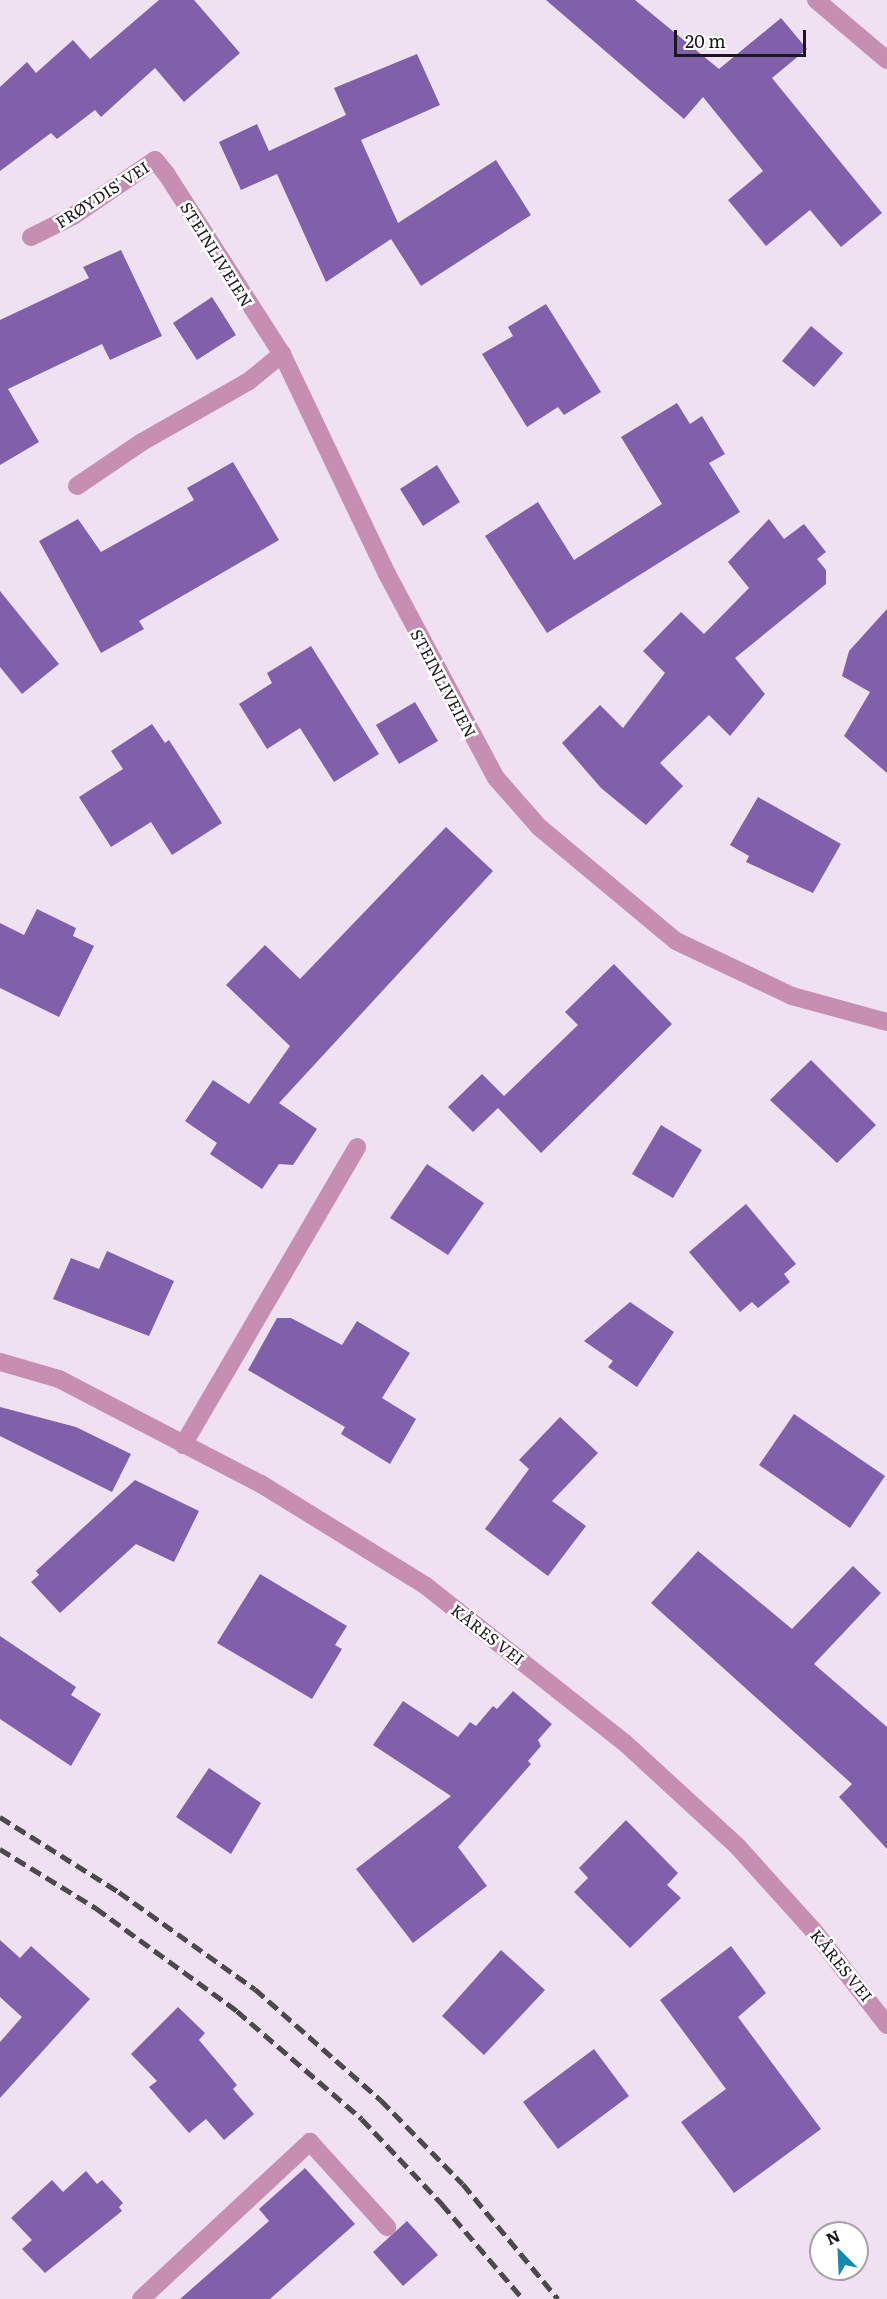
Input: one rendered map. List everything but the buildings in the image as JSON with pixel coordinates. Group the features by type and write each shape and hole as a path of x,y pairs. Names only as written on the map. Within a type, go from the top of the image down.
{"street":[{"path":"816,0 887,60"},
{"name":"FRØYDIS' VEI","path":"31,237 73,216 155,160 167,175"},
{"name":"STEINLIVEIEN","path":"167,175 282,354 387,574 483,758 539,827 676,941 792,996 887,1022"},
{"path":"77,486 141,442 249,381 282,354"},
{"path":"183,1445 357,1147"},
{"name":"KÅRES VEI","path":"0,1362 59,1379 261,1484 426,1586 625,1743 738,1847 814,1931 887,2025"},
{"path":"141,2299 310,2142 387,2227"}],"railway":[{"path":"0,1817 119,1892 255,1989 381,2100 463,2184 558,2299"},
{"path":"0,1849 96,1908 237,2011 362,2119 442,2204 523,2299"}]}
